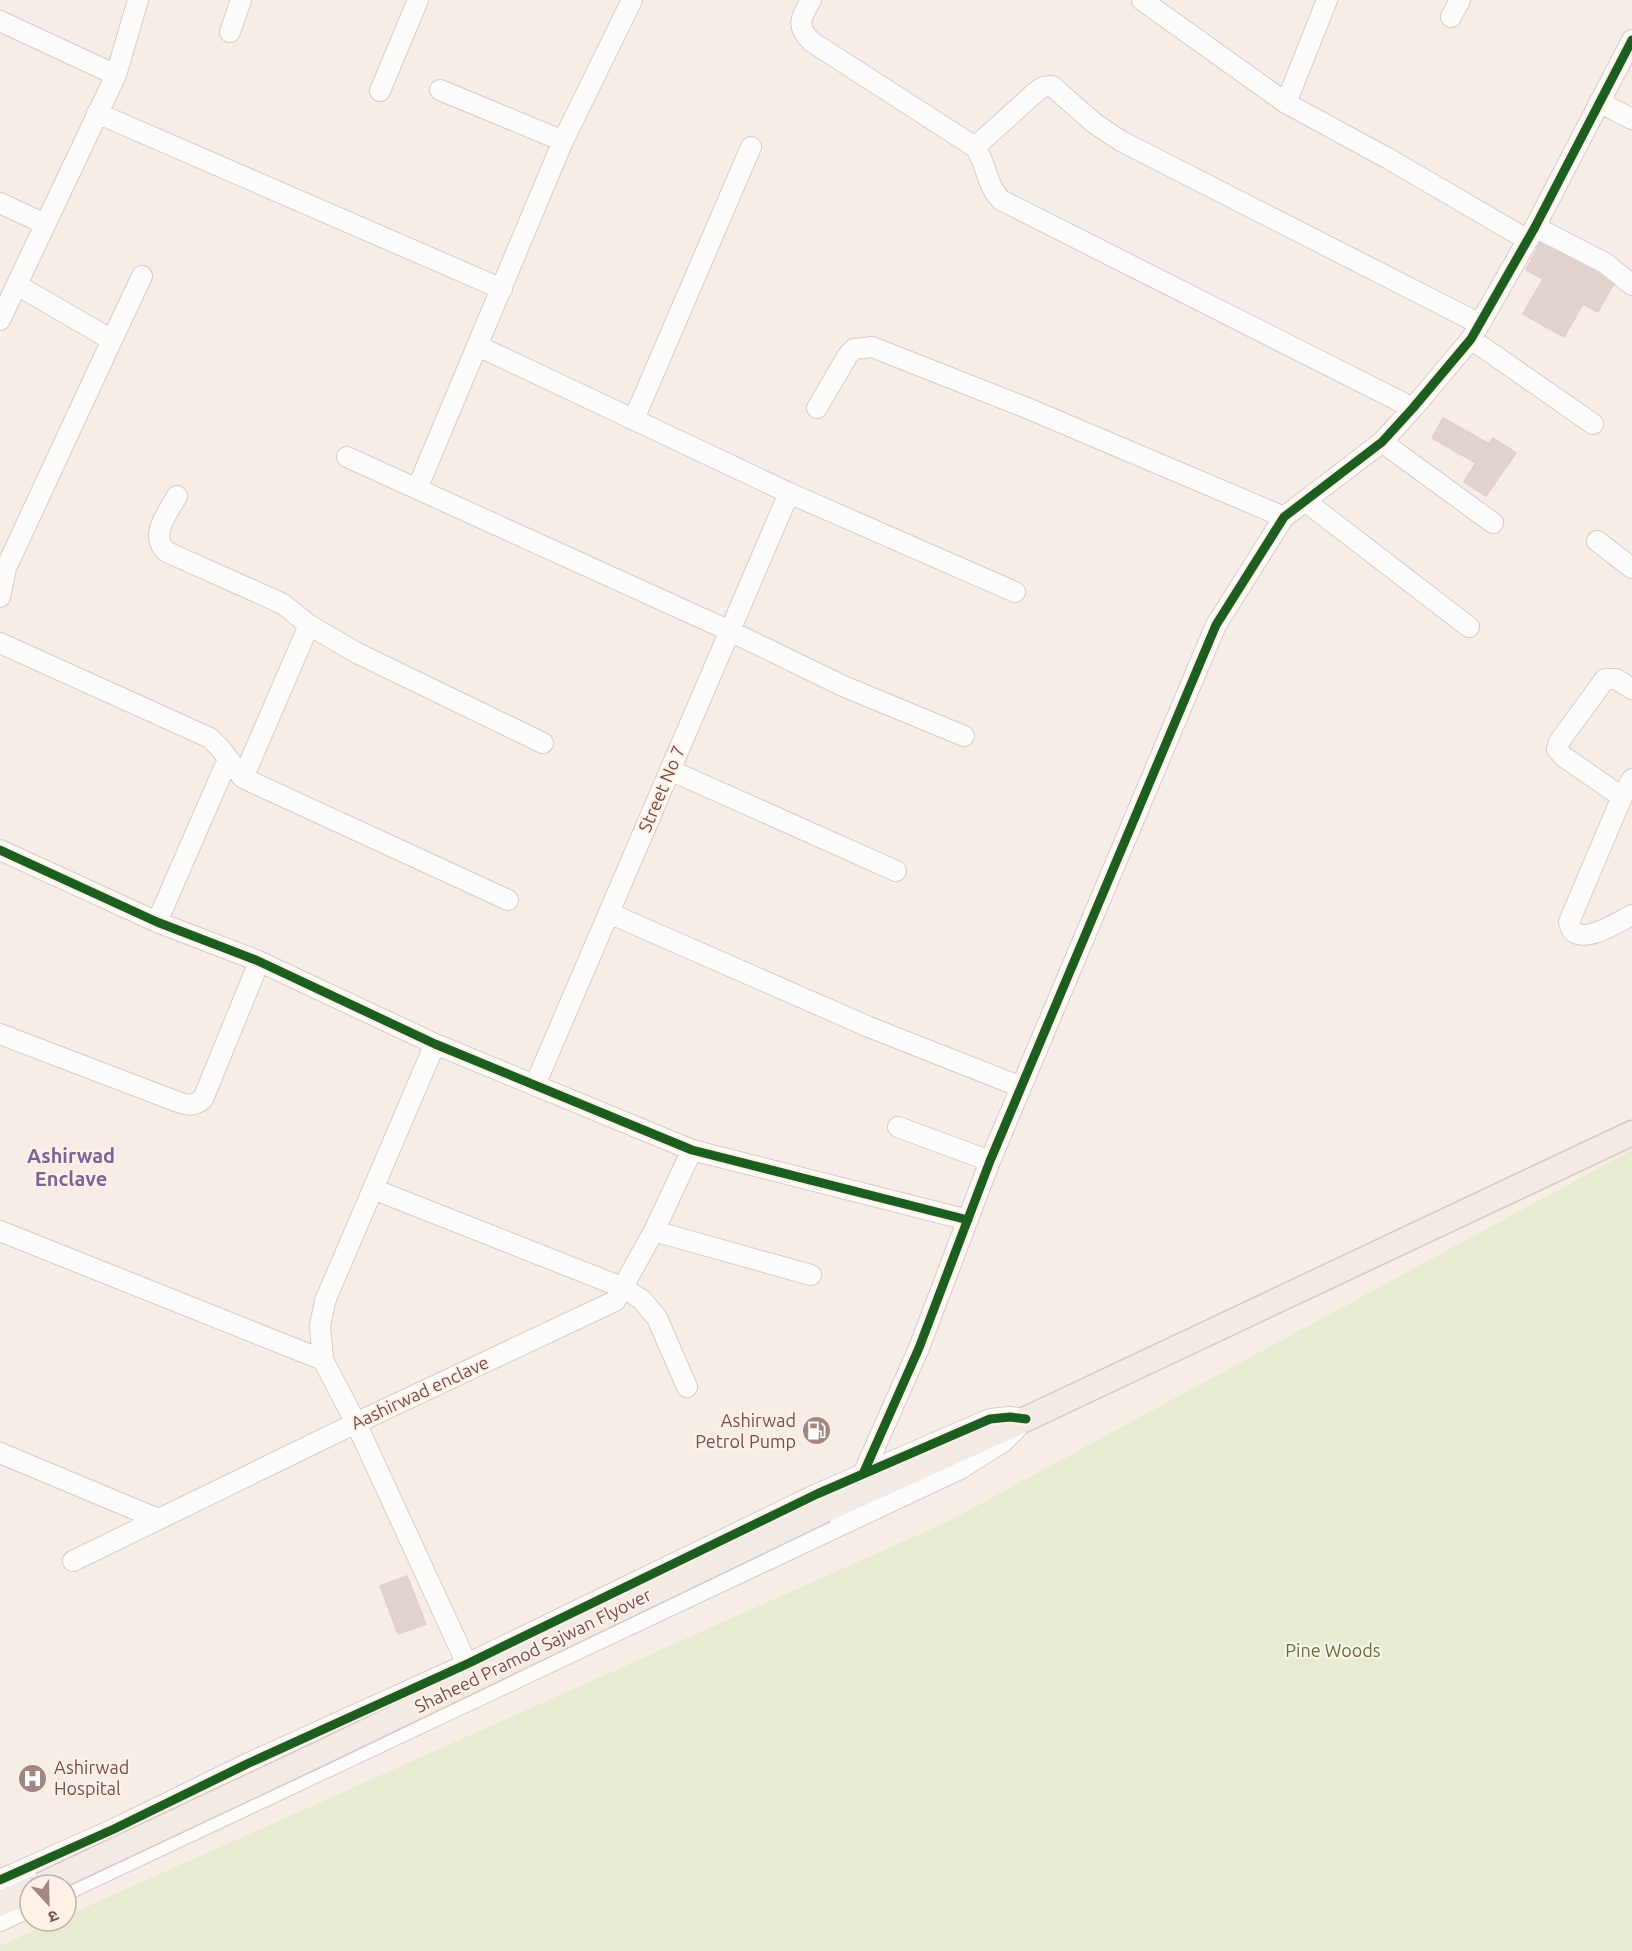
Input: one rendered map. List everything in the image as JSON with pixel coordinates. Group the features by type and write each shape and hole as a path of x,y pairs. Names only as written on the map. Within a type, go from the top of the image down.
{"main road":[{"name":"Shaheed Pramod Sajwan Flyover","path":"66,1873 825,1510 1026,1419 1632,1133"},
{"path":"0,1904 18,1896"}],"street":[{"path":"0,320 116,75 138,0"},
{"path":"230,32 241,0"},
{"path":"380,91 417,0"},
{"path":"417,489 563,141 632,0"},
{"path":"811,0 801,17 801,26 805,35 812,42 975,147 993,192 1012,207 1413,408"},
{"path":"1142,0 1286,103 1531,233 1605,263 1632,285"},
{"path":"1286,103 1327,0"},
{"path":"0,21 116,75"},
{"path":"863,1474 919,1348 990,1161 1216,625 1284,516 1382,442 1413,408 1475,331 1531,233 1632,40"},
{"path":"975,147 1037,91 1043,87 1052,87 1094,123 1121,141 1475,331 1593,424"},
{"path":"440,90 563,141"},
{"path":"1599,102 1632,119"},
{"path":"97,113 502,289"},
{"path":"634,419 751,147"},
{"path":"0,203 45,224"},
{"path":"0,597 6,568 142,276"},
{"path":"16,285 112,340"},
{"path":"478,346 789,493 1015,592"},
{"path":"817,408 848,355 854,349 862,346 872,347 1027,408 1284,516"},
{"path":"1382,442 1493,523"},
{"path":"347,457 730,631 843,686 964,736"},
{"name":"Street No 7","path":"535,1086 789,493"},
{"path":"177,496 159,530 158,540 166,552 283,604 309,625 357,653 543,743"},
{"path":"1305,501 1469,627"},
{"path":"1597,541 1632,568"},
{"path":"243,778 309,625"},
{"path":"0,643 210,738 243,778 508,900"},
{"path":"1622,797 1564,757 1557,749 1559,742 1605,679 1616,679 1632,689"},
{"path":"157,922 228,759"},
{"path":"670,770 896,872"},
{"path":"1632,779 1622,797 1569,922 1570,929 1576,935 1585,937 1632,915"},
{"path":"0,850 157,922 259,962 435,1044 692,1150 968,1220"},
{"path":"609,913 869,1027 1021,1087"},
{"path":"0,1034 189,1106 197,1104 203,1099 259,962"},
{"path":"435,1044 325,1301 320,1326 323,1360 356,1423 467,1664"},
{"path":"898,1127 990,1161"},
{"name":"Aashirwad enclave","path":"73,1561 356,1423 615,1301 654,1231 692,1150"},
{"path":"373,1189 624,1288 642,1300 657,1318 687,1387"},
{"path":"0,1231 323,1360"},
{"path":"654,1231 811,1275"},
{"path":"0,1880 467,1664 817,1494 990,1419 1010,1417 1026,1419"},
{"path":"78,1884 960,1469 1003,1442 1026,1419"},
{"path":"0,1453 158,1519"},
{"path":"46,1859 56,1866 59,1873"},
{"path":"0,1921 18,1913"}],"green space":[{"name":"Pine Woods","path":"1632,1150 1632,1951 0,1951 0,1946 29,1933 78,1933 78,1911 949,1521"}],"building":[{"path":"1540,243 1598,273 1613,285 1598,312 1583,304 1564,337 1523,314 1543,279 1526,270"},
{"path":"1443,418 1489,444 1493,438 1516,453 1486,496 1464,482 1476,463 1432,438"},
{"path":"407,1576 426,1624 398,1634 380,1586"}],"cycle path":[{"path":"863,1474 919,1348 990,1161 1216,625 1284,517 1382,442 1471,339 1535,227 1632,40"},
{"path":"0,850 157,922 256,960 435,1044 692,1150 968,1220"},
{"path":"0,1880 467,1664 817,1494 990,1419 1010,1417 1026,1419"}],"place":[{"name":"Ashirwad Petrol Pump","path":"817,1431"},
{"name":"Ashirwad Hospital","path":"33,1778"}],"district":[{"name":"Ashirwad Enclave","path":"71,1168"}]}
